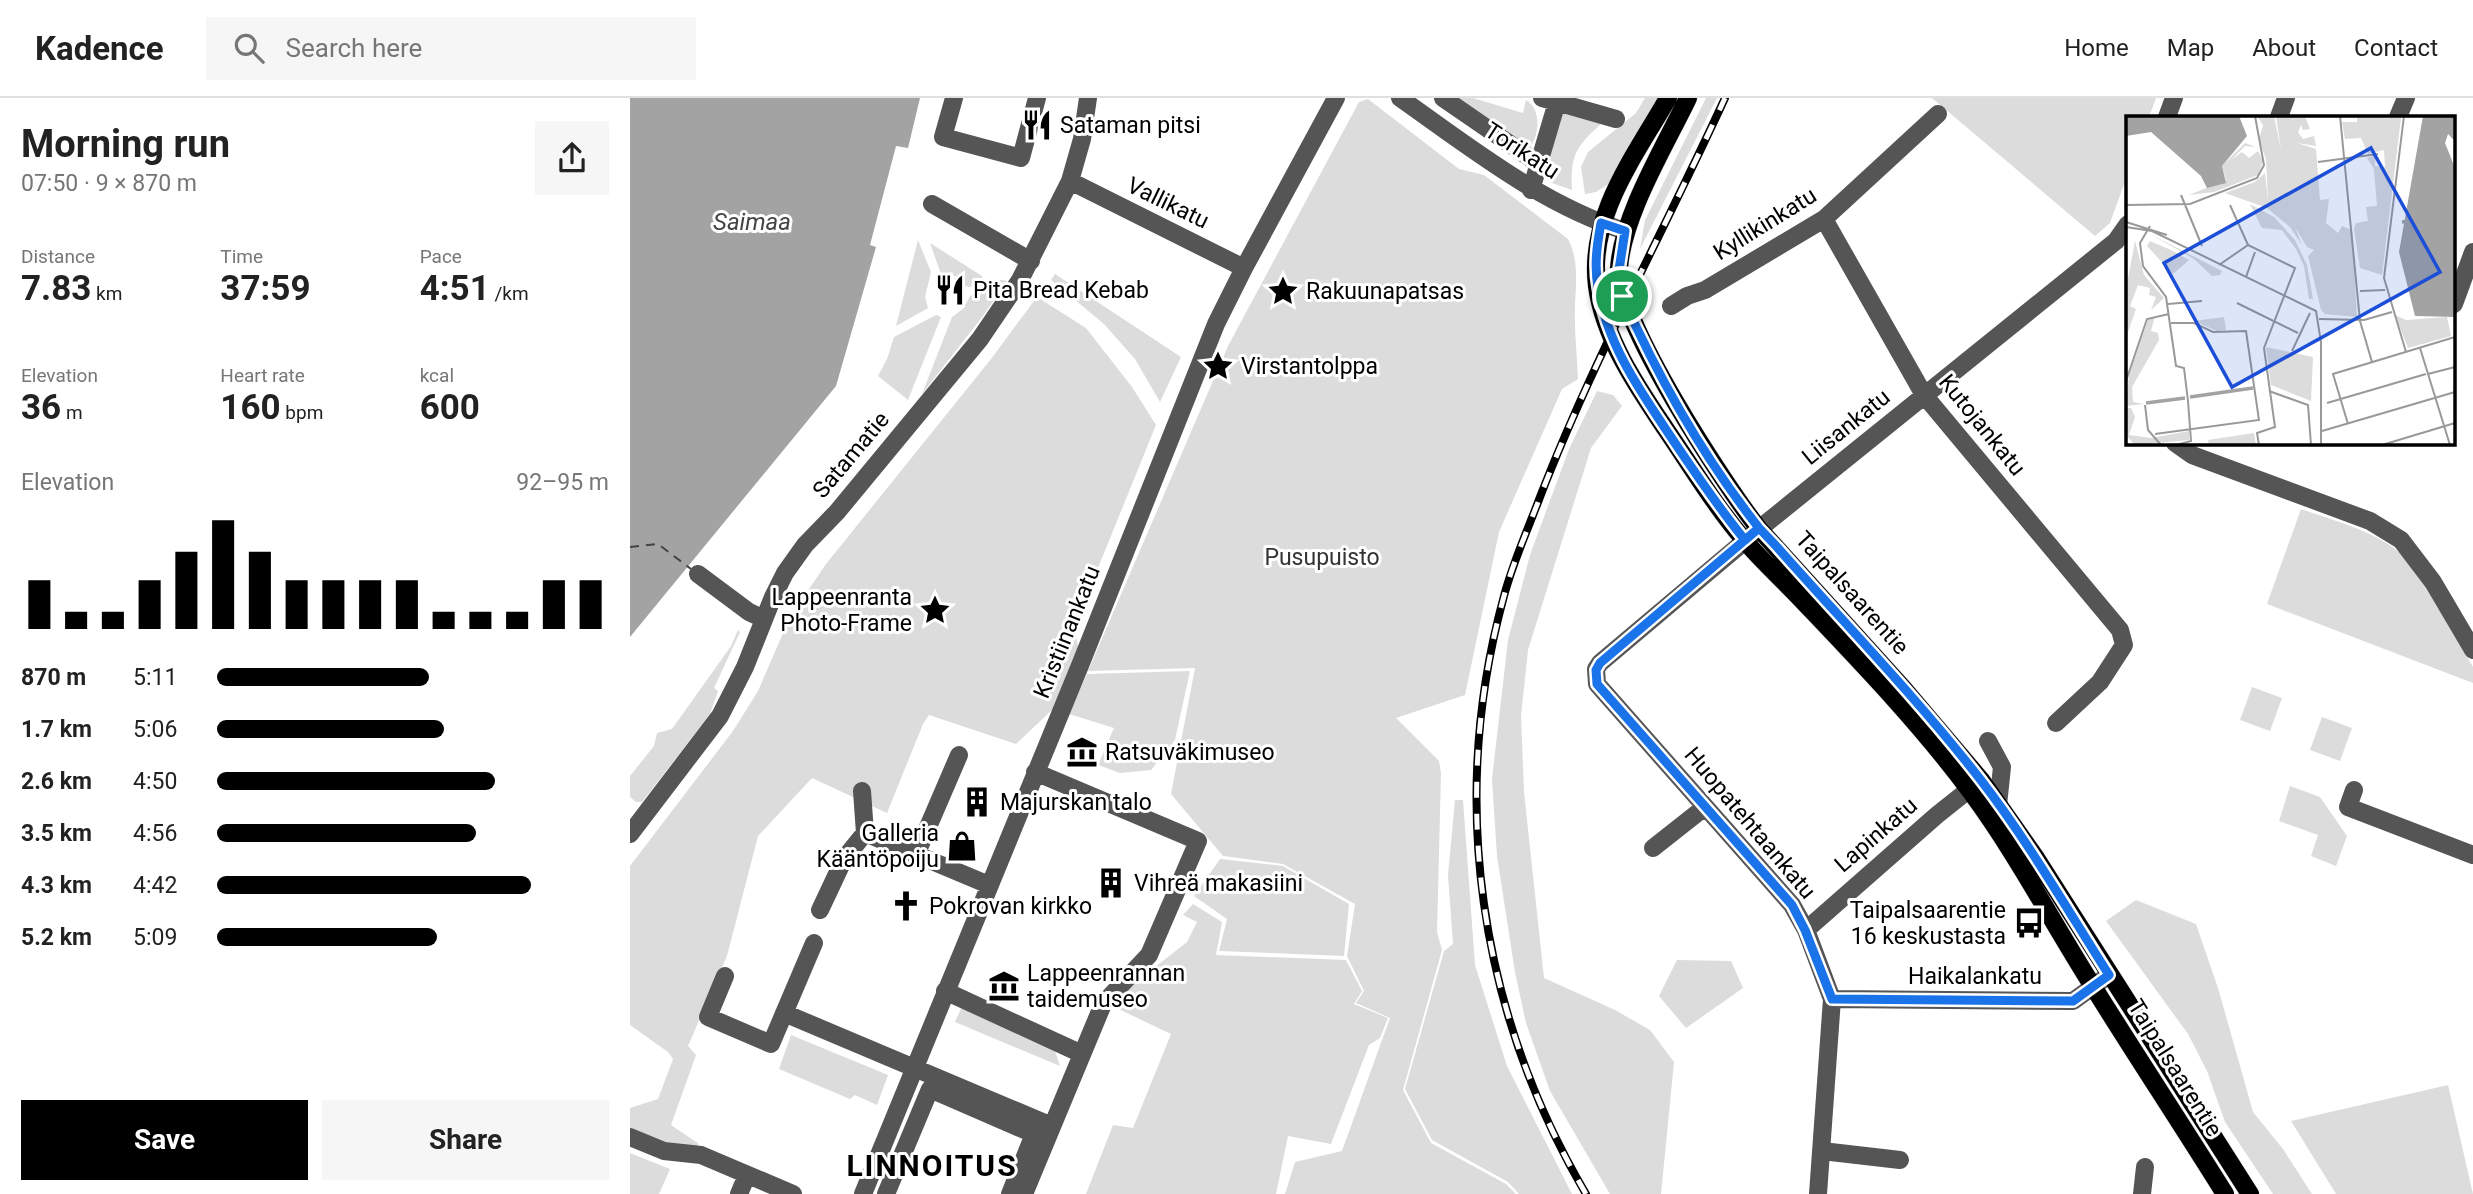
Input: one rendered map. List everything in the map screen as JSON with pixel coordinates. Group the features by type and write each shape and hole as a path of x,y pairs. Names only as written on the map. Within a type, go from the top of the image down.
{"main road":[{"name":"Taipalsaarentie","path":"1668,98 1615,192 1601,223 1595,254 1597,287 1620,356 1727,519 1975,785 1998,804 2036,858 2250,1194"},
{"name":"Taipalsaarentie","path":"1688,98 1625,231 1619,270 1622,296 1632,318 1711,459 1759,528 1903,688 1975,785 2093,987 2225,1194"}],"street":[{"path":"954,98 943,137 1021,158 1037,98"},
{"name":"Satamatie","path":"630,834 720,716 745,667 785,573 805,545 836,512 999,314 1031,261 1070,181 1082,139 1088,98"},
{"name":"Kristiinankatu","path":"863,1194 1081,663 1216,324 1336,98"},
{"path":"1443,98 1539,164"},
{"path":"2167,116 2174,98"},
{"path":"2278,116 2286,98"},
{"path":"2398,116 2406,98"},
{"name":"Torikatu","path":"1408,100 1531,190 1601,223 1625,231"},
{"path":"1531,190 1539,164 1549,100 1616,119"},
{"name":"Kyllikinkatu","path":"1671,306 1687,296 1705,290 1824,219 1938,114"},
{"name":"Vallikatu","path":"1070,181 1244,268"},
{"path":"932,204 1031,261"},
{"name":"Kutojankatu","path":"1824,219 1924,396 2120,630 2124,645 2100,682 2056,723"},
{"name":"Liisankatu","path":"1596,670 1600,663 1759,528 2116,241 2126,227"},
{"path":"2456,299 2473,252"},
{"path":"2176,444 2192,455 2370,521 2401,540 2433,582 2473,650"},
{"path":"698,574 749,612 764,619"},
{"name":"Huopatehtaankatu","path":"1596,670 1597,684 1792,905 1805,930 1832,999 1818,1194"},
{"path":"1988,741 2002,767 1998,804"},
{"path":"916,855 959,755"},
{"path":"1024,1194 1103,1004 1149,955 1198,841 1035,772"},
{"name":"Lapinkatu","path":"1805,930 1975,785"},
{"path":"2354,789 2348,807 2473,855"},
{"path":"820,910 844,859 865,833 862,790"},
{"path":"1653,848 1705,807"},
{"path":"865,833 989,885"},
{"path":"725,976 708,1017 771,1044 814,943"},
{"name":"Haikalankatu","path":"1832,999 2073,1001 2109,975"},
{"path":"945,990 1082,1054"},
{"path":"784,1013 1052,1126"},
{"path":"886,1194 930,1089 1034,1134 1010,1194"},
{"path":"630,1137 664,1151 701,1156 793,1194"},
{"path":"1822,1151 1900,1160"},
{"path":"2142,1194 2145,1167"},
{"path":"739,1194 747,1175"}],"green space":[{"path":"1456,98 1473,98 1523,113 1526,100 1535,110 1538,123 1532,144 1528,149"},
{"path":"1645,98 1660,98 1613,181 1596,192 1585,194 1581,167 1588,152 1636,113"},
{"path":"1706,98 1717,98 1640,249 1645,220"},
{"path":"1932,98 2156,98 2149,116 2126,116 2126,179 2110,223 2095,236"},
{"name":"Pusupuisto","path":"1368,99 1459,169 1484,175 1568,239 1575,263 1578,379 1562,389 1499,532 1465,695 1396,718 1439,761 1441,773 1437,932 1442,950 1403,1090 1431,1143 1506,1184 1516,1194 1285,1194 1295,1162 1342,1151 1390,1018 1356,1003 1364,991 1347,956 1355,904 1283,864 1223,856 1171,794 1195,668 1088,671 1228,346 1359,102"},
{"path":"1560,111 1603,122 1577,151 1572,167 1572,190 1552,183 1546,176"},
{"path":"918,240 931,272 925,297 928,308 896,326"},
{"path":"930,243 982,276 982,280 970,287 964,286 954,276 941,274"},
{"path":"1055,274 1181,357 1160,402 1135,359 1104,324 1051,280"},
{"path":"997,279 1007,281 922,394 952,317 963,309 970,296"},
{"path":"1037,297 1086,328 1132,387 1156,425 1074,627 1079,651 1053,709 1016,744 929,715 887,813 812,778 758,836 727,956 688,1046 696,1055 671,1125 699,1144 693,1150 659,1144 630,1131 630,1108 658,1099 673,1059 668,1052 630,1025 630,866 733,731 758,691 790,617 826,564 991,359"},
{"path":"936,315 941,317 908,400 878,376 894,337"},
{"path":"1597,391 1613,395 1622,406 1591,448 1528,650 1521,716 1524,792 1544,978 1615,1010 1650,1030 1674,1062 1661,1194 1610,1194 1550,1091 1526,1023 1515,972 1497,856 1492,779 1508,640 1530,555 1569,449"},
{"path":"2301,509 2378,538 2411,564 2431,591 2473,667 2473,683 2267,604"},
{"path":"738,630 740,632 714,688 718,691 710,714 642,802 636,802 630,797 630,776 654,746 657,733 672,729 731,646"},
{"path":"1190,671 1175,740 1151,770 1120,773 1098,765 1114,728 1069,714 1087,674"},
{"path":"2252,687 2282,698 2270,731 2240,720"},
{"path":"2322,717 2352,728 2340,761 2310,750"},
{"path":"2290,786 2320,797 2347,836 2336,866 2311,856 2318,835 2279,821"},
{"path":"1455,800 1463,800 1475,965 1507,1066 1572,1194 1519,1194 1508,1182 1432,1140 1405,1089 1444,951 1453,944 1448,875"},
{"path":"1220,859 1283,866 1349,904 1344,956 1219,951 1227,919 1194,896"},
{"path":"2136,900 2196,924 2218,988 2253,1112 2283,1149 2312,1194 2273,1194 2225,1122 2207,1071 2188,1034 2106,921"},
{"path":"1193,904 1222,922 1216,955 1346,960 1362,991 1354,1004 1388,1018 1380,1038 1369,1045 1331,1144 1288,1136 1276,1194 1086,1194 1113,1125 1133,1128 1171,1034 1108,1004 1187,942 1197,922 1183,915"},
{"path":"1677,960 1731,961 1743,988 1686,1028 1659,996"},
{"path":"963,1004 1054,1048 1060,1066 955,1022"},
{"path":"791,1035 888,1075 877,1105 855,1095 850,1099 779,1069"},
{"path":"2448,1085 2473,1194 2336,1194 2291,1121"},
{"path":"630,1153 670,1169 659,1194 630,1194"}],"water":[{"name":"Saimaa","path":"630,98 920,98 908,148 896,146 870,245 876,247 836,386 630,637"}],"ferry route":[{"path":"630,547 658,544 691,569"}],"railway":[{"path":"1586,1194 1549,1124 1520,1052 1498,979 1484,903 1477,827 1478,750 1487,673 1508,583 1561,446 1725,98"}],"place":[{"name":"Sataman pitsi","path":"1037,125"},
{"name":"Pita Bread Kebab","path":"950,290"},
{"name":"Rakuunapatsas","path":"1283,291"},
{"name":"Virstantolppa","path":"1218,366"},
{"name":"Lappeenranta Photo-Frame","path":"935,610"},
{"name":"Ratsuväkimuseo","path":"1082,752"},
{"name":"Majurskan talo","path":"977,802"},
{"name":"Galleria Kääntöpoiju","path":"962,846"},
{"name":"Vihreä makasiini","path":"1111,883"},
{"name":"Pokrovan kirkko","path":"906,906"},
{"name":"Taipalsaarentie 16 keskustasta","path":"2029,923"},
{"name":"Lappeenrannan taidemuseo","path":"1004,986"}],"district":[{"name":"LINNOITUS","path":"932,1165"}],"route":[{"path":"1622,296 1619,270 1625,231 1601,223 1595,254 1597,287 1620,356 1644,397 1727,519 1745,540 1759,528 1903,688 1981,780 2036,858 2109,975 2073,1001 1832,999 1805,930 1792,905 1597,684 1596,670 1600,663 1759,528 1742,507 1674,397 1637,330 1622,296"}]}
